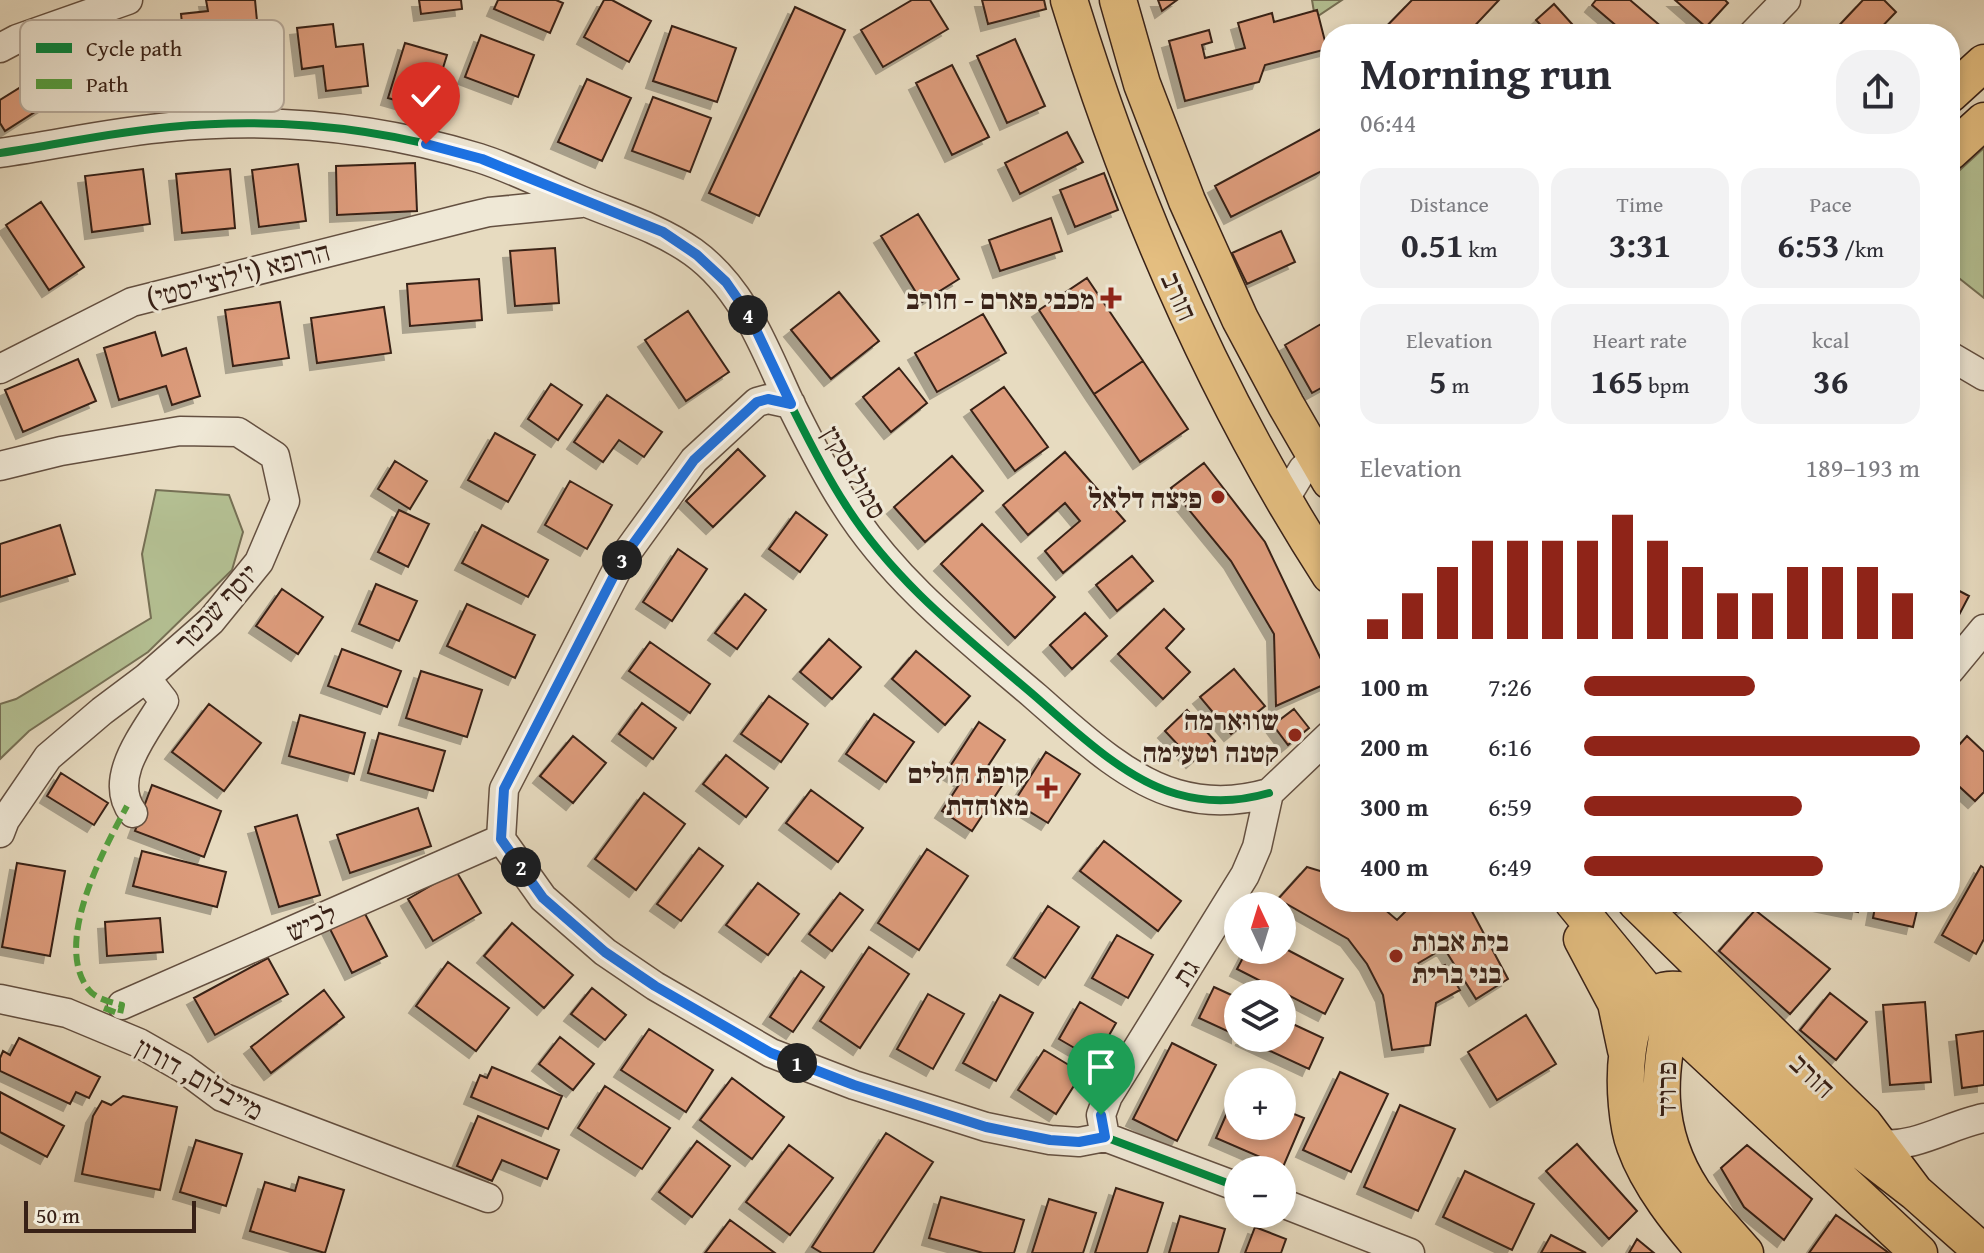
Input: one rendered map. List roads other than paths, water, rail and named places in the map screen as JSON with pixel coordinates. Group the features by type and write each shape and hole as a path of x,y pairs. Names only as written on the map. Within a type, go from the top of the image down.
{"main road":[{"name":"חורב","path":"1069,0 1098,94 1146,222 1199,339 1283,502 1320,559"},
{"name":"חורב","path":"1118,0 1142,84 1187,201 1240,319 1286,405 1320,454"},
{"path":"1960,85 1984,63"},
{"path":"1960,143 1984,121"},
{"path":"1286,405 1303,417 1320,421"},
{"path":"1283,502 1320,533"},
{"path":"1567,912 1613,998 1623,1028 1626,1059"},
{"name":"חורב","path":"1582,912 1667,1002 1718,1066 1919,1253"},
{"name":"חורב","path":"1646,912 1881,1144 1915,1192 1984,1253"},
{"name":"פרויד","path":"1682,950 1667,1002 1661,1112 1666,1135 1693,1191 1745,1253"},
{"path":"1667,1002 1915,1192"},
{"name":"פרויד","path":"1667,1002 1635,1021 1626,1059 1626,1108 1635,1146 1661,1195 1706,1253"},
{"path":"1661,1112 1665,1097 1675,1082 1691,1071 1718,1066"}],"street":[{"path":"76,20 128,0"},
{"path":"1763,24 1786,0"},
{"path":"0,48 20,38"},
{"name":"סמולנסקין","path":"0,153 166,127 280,122 355,129 426,144 510,170 663,232 697,255 726,282 749,315 791,404 842,500 870,542 925,602 1058,716 1136,777 1175,794 1212,801 1243,801 1269,793"},
{"path":"489,212 506,202 511,182 510,170"},
{"name":"הרופא (ז'לוצ'יסטי)","path":"0,369 132,302 489,212 586,203"},
{"path":"1960,362 1983,376"},
{"path":"791,404 768,399 757,402 694,460 623,558 504,789 501,839 543,898 605,952 655,986 771,1053 854,1085 986,1127 1050,1140 1079,1142 1105,1137 1224,1182"},
{"name":"יוסף שכטר","path":"0,466 61,451 180,431 238,432 275,456 285,501 259,562 211,621 48,757 5,820 0,833"},
{"path":"1283,502 1293,482 1320,464"},
{"path":"1960,658 1984,629"},
{"path":"133,813 124,797 127,770 131,756 164,701 146,678"},
{"path":"1269,793 1320,745"},
{"name":"גת","path":"1105,1137 1101,1115 1108,1096 1245,875 1257,847 1269,793"},
{"name":"לכיש","path":"122,1005 501,839"},
{"name":"מייבלום, דורון","path":"0,999 67,1013 139,1043 183,1068 222,1097 488,1198"},
{"path":"1881,1144 1910,1144 1950,1127 1984,1118"},
{"path":"1296,1208 1410,1253"}],"place":[{"name":"מכבי פארם - חורב","path":"1111,298"},
{"name":"פיצה דלאל","path":"1218,497"},
{"name":"שווארמה קטנה וטעימה","path":"1295,735"},
{"name":"קופת חולים מאוחדת","path":"1047,788"},
{"name":"בית אבות בני ברית","path":"1396,956"}]}
